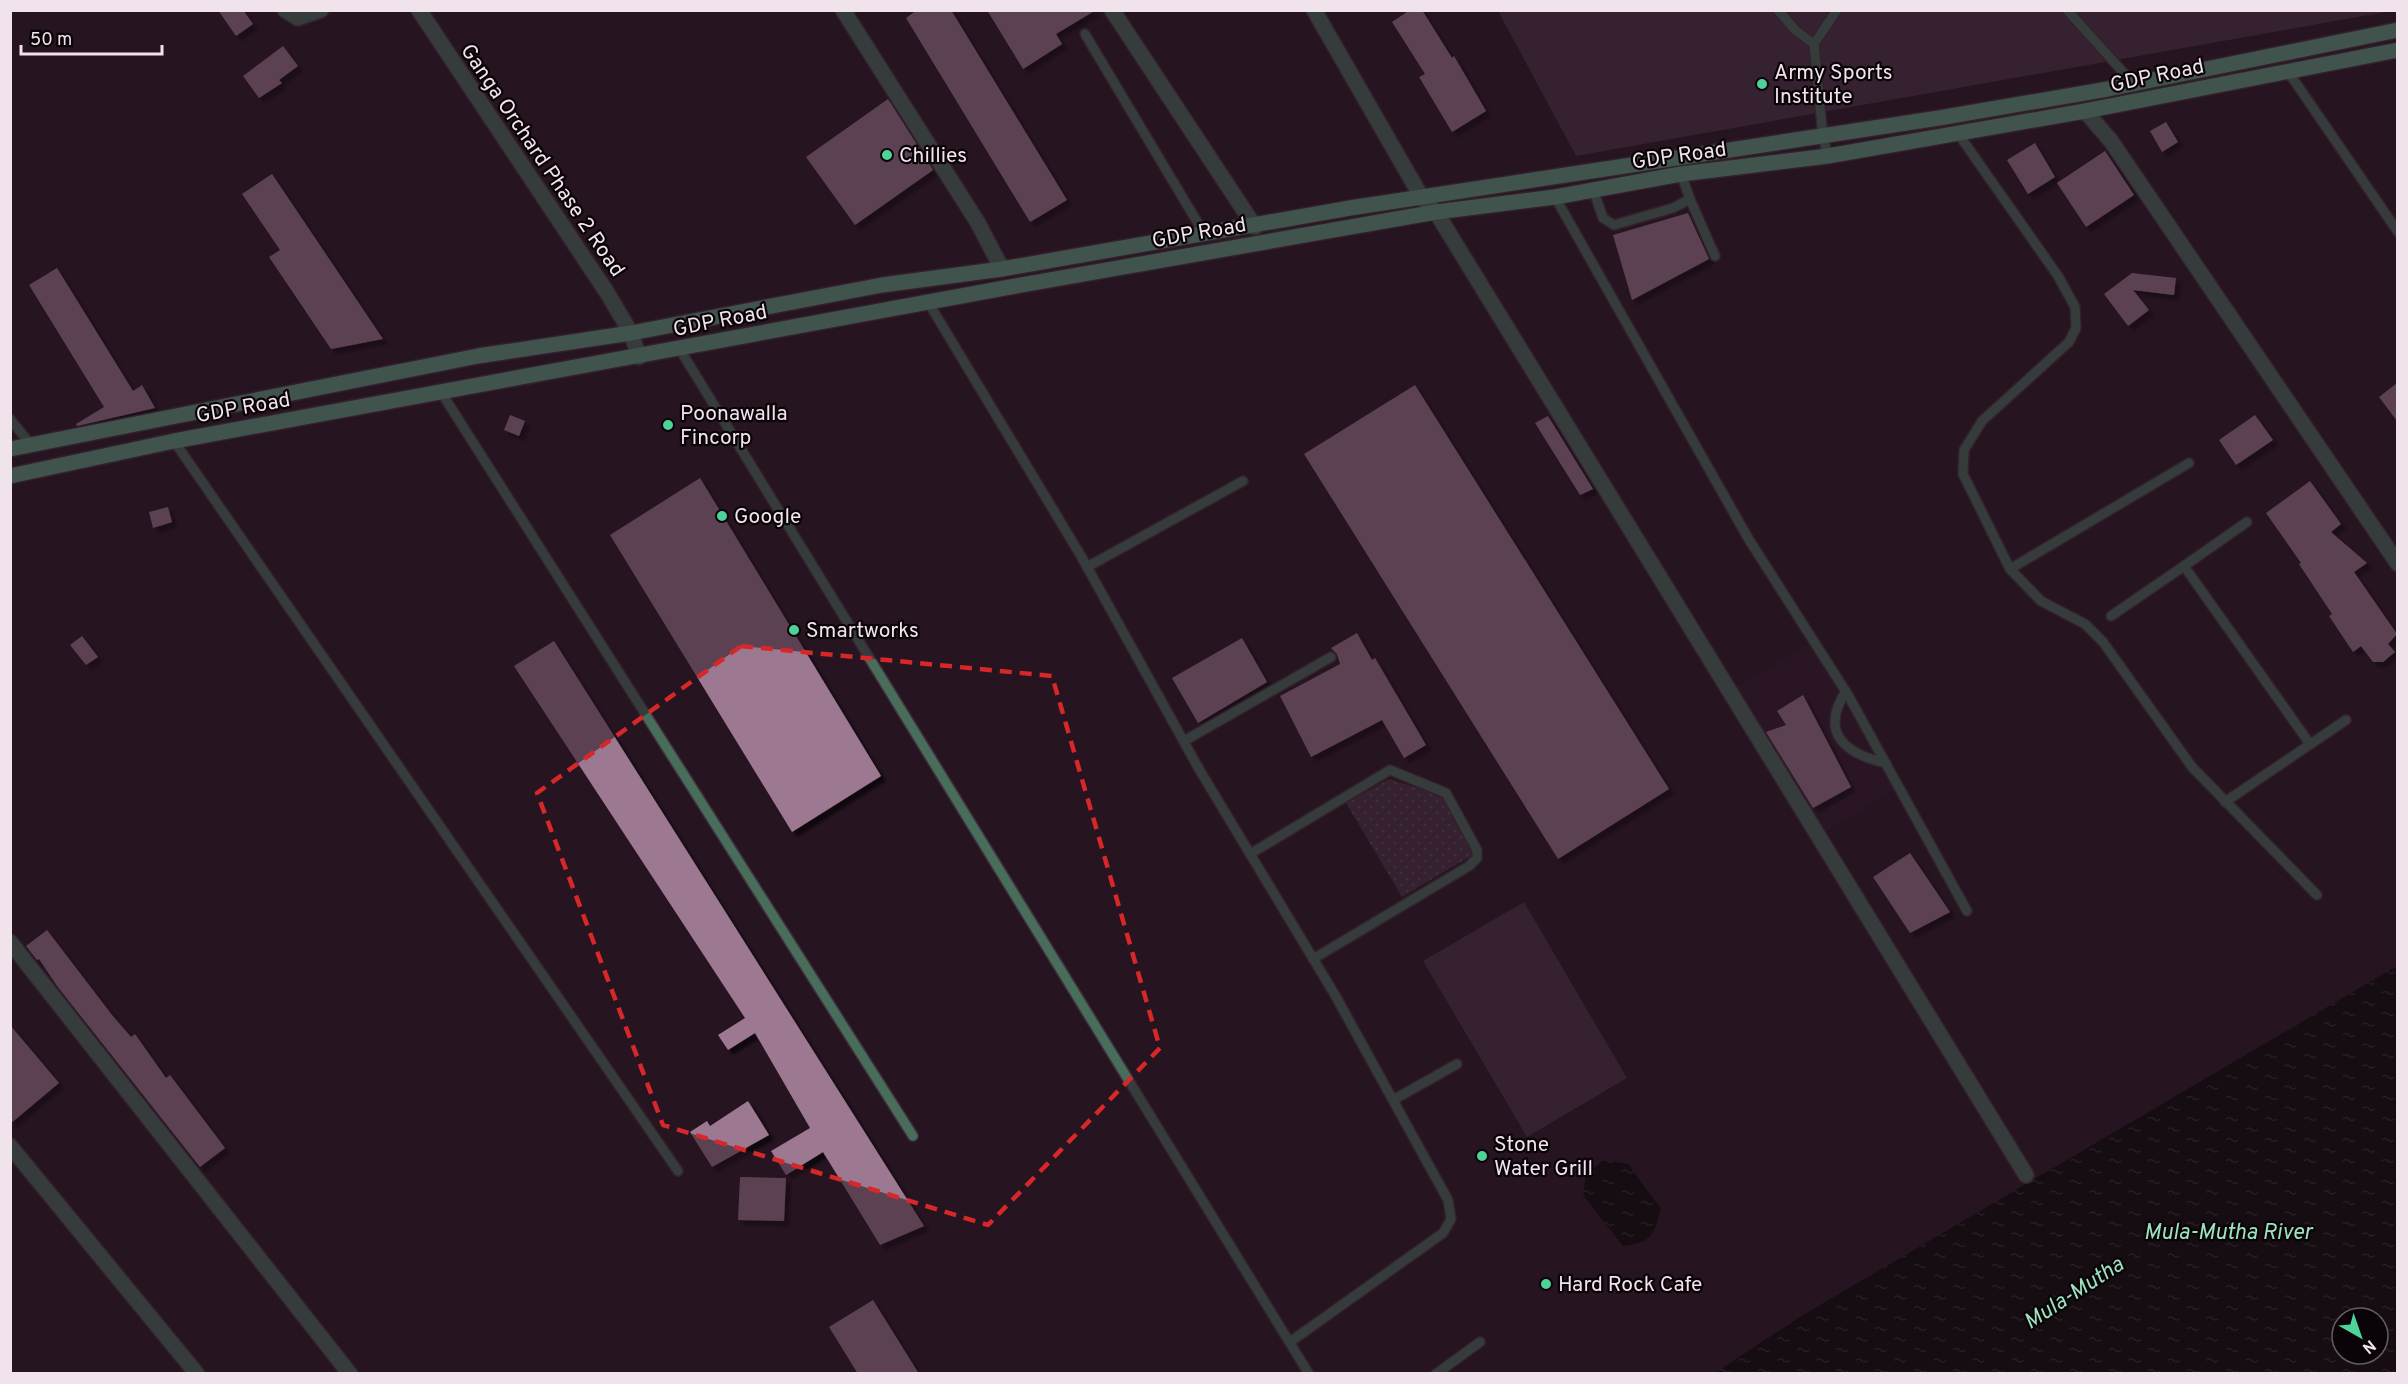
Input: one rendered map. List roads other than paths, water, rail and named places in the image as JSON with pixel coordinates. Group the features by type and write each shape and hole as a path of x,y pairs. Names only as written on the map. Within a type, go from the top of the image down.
{"main road":[{"name":"GDP Road","path":"10,449 478,356 631,333 882,285 1002,269 1422,198 1823,137 2096,91 2397,30"},
{"name":"GDP Road","path":"10,476 174,441 928,302 1436,212 1554,197 1681,174 1828,156 2085,111 2397,50"}],"street":[{"path":"285,10 298,18 321,10"},
{"name":"Ganga Orchard Phase 2 Road","path":"419,10 631,333 639,357"},
{"path":"843,10 978,224 1002,269"},
{"path":"1112,10 1255,227"},
{"path":"1314,10 1422,198 1436,212 2026,1175"},
{"path":"2085,111 2118,151 2397,564"},
{"path":"10,942 350,1374"},
{"path":"10,1146 197,1374"}],"lane":[{"path":"1778,10 1795,30 1814,44"},
{"path":"1828,156 1823,137 1814,44 1837,10"},
{"path":"2067,10 2132,82"},
{"path":"1085,34 1205,235"},
{"path":"2287,70 2397,232"},
{"path":"1957,132 2058,276 2075,307 2076,328 2069,342 1982,421 1964,450 1963,474 2010,569 2042,601 2085,624 2103,642 2192,768 2317,895"},
{"path":"1681,174 1715,256"},
{"path":"1593,189 1603,218 1614,225 1681,206 1690,199"},
{"path":"1554,197 1748,538 1846,692 1966,911"},
{"path":"928,302 1087,567 1184,741 1314,959 1448,1200 1450,1219 1443,1233 1290,1342"},
{"path":"679,348 1309,1374"},
{"path":"441,392 913,1136"},
{"path":"10,419 31,445"},
{"path":"174,441 678,1171"},
{"path":"2010,569 2189,463"},
{"path":"1087,567 1243,482"},
{"path":"2111,616 2247,522"},
{"path":"2184,566 2310,744"},
{"path":"1184,741 1331,657"},
{"path":"1846,692 1837,705 1834,716 1839,737 1852,753 1862,758 1886,763"},
{"path":"2225,802 2346,720"},
{"path":"1250,854 1390,770 1446,793 1477,850 1477,858 1469,866 1314,959"},
{"path":"1393,1100 1457,1064"},
{"path":"1436,1374 1480,1342"}],"water":[{"name":"Mula-Mutha River","path":"2397,966 2397,1373 1713,1374 1803,1315"},
{"path":"1603,1160 1628,1164 1661,1209 1656,1226 1646,1240 1623,1246 1583,1195 1586,1175"}],"place":[{"name":"Army Sports Institute","path":"1762,84"},
{"name":"Chillies","path":"887,155"},
{"name":"Poonawalla Fincorp","path":"668,425"},
{"name":"Google","path":"722,516"},
{"name":"Smartworks","path":"794,630"},
{"name":"Stone Water Grill","path":"1482,1156"},
{"name":"Hard Rock Cafe","path":"1546,1284"}],"water label":[{"name":"Mula-Mutha","path":"2073,1292"}]}
